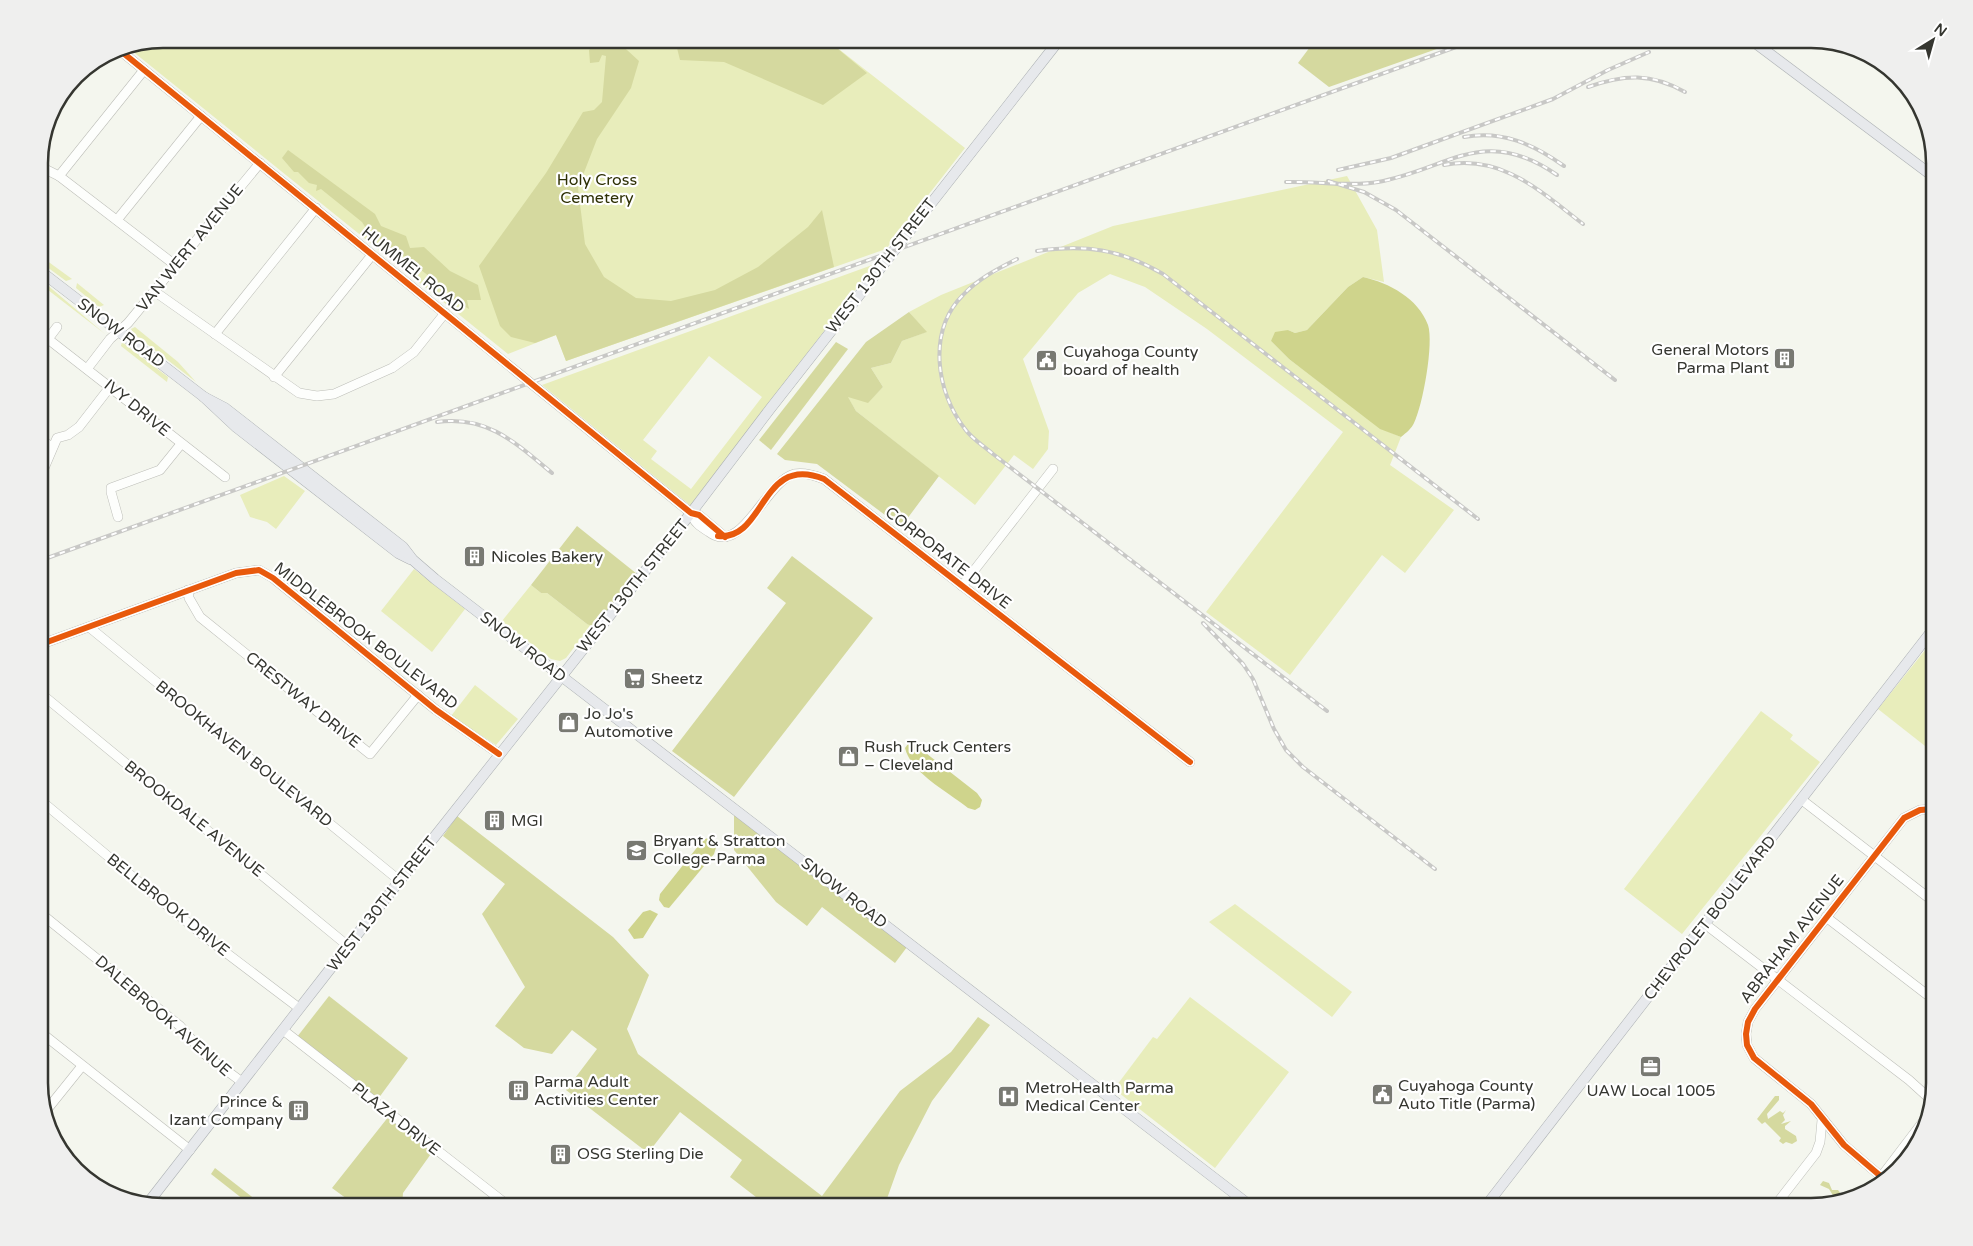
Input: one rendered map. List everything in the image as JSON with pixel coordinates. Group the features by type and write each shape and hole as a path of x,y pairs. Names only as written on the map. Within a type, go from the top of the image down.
{"main road":[{"name":"WEST 130TH STREET","path":"152,1198 499,754 691,513 770,409 1053,47"},
{"path":"1761,47 1926,171"},
{"name":"SNOW ROAD","path":"48,277 204,397 220,414 243,433 398,553 413,560 1240,1198"},
{"name":"CHEVROLET BOULEVARD","path":"1492,1198 1926,638"}],"street":[{"name":"HUMMEL ROAD","path":"124,54 691,513"},
{"path":"59,176 144,70"},
{"path":"117,220 201,116"},
{"name":"VAN WERT AVENUE","path":"89,370 110,339 120,332 260,163"},
{"path":"48,170 59,176 175,265"},
{"path":"215,334 316,208"},
{"path":"274,376 372,254"},
{"path":"154,291 299,393 317,396 334,394 392,368 414,352 445,313"},
{"path":"48,339 58,327"},
{"name":"IVY DRIVE","path":"48,339 181,444 210,472 225,477"},
{"path":"48,458 57,438 68,435 79,427 110,387"},
{"path":"118,517 111,488 160,470 181,444"},
{"path":"48,445 52,448"},
{"path":"962,586 1053,469"},
{"name":"CORPORATE DRIVE","path":"691,513 699,515 725,537 743,528 780,481 795,474 813,475 824,479 1190,762"},
{"name":"MIDDLEBROOK BOULEVARD","path":"48,642 188,590 252,569 266,573 418,695 499,754"},
{"name":"CRESTWAY DRIVE","path":"188,590 189,598 200,617 370,754 418,695"},
{"name":"BROOKHAVEN BOULEVARD","path":"89,627 400,881"},
{"name":"BROOKDALE AVENUE","path":"48,699 348,946"},
{"path":"1802,800 1926,896"},
{"name":"BELLBROOK DRIVE","path":"48,807 204,936 300,1008"},
{"name":"ABRAHAM AVENUE","path":"1822,1120 1806,1099 1756,1060 1747,1045 1746,1034 1750,1016 1904,818 1920,810 1926,810"},
{"path":"1826,917 1926,994"},
{"name":"DALEBROOK AVENUE","path":"48,919 180,1026 203,1053 242,1082"},
{"path":"1706,924 1909,1080 1925,1095"},
{"name":"PLAZA DRIVE","path":"283,1030 498,1198"},
{"path":"48,1038 190,1150"},
{"path":"50,1106 82,1066"},
{"path":"1822,1120 1851,1152 1879,1175"},
{"path":"1784,1198 1816,1153 1822,1135 1822,1120"},
{"path":"1895,1161 1913,1136"}],"green space":[{"name":"Holy Cross Cemetery","path":"155,48 837,48 965,148 886,249 566,361 556,335 508,354 132,51"},
{"path":"1347,176 1377,230 1384,282 1363,277 1348,287 1307,330 1295,333 1288,330 1271,341 1289,359 1380,428 1401,437 1390,465 1454,510 1405,573 1382,555 1290,675 1206,612 1343,432 1207,329 1145,287 1110,274 1078,293 1023,359 1049,431 1048,449 1033,469 1014,455 975,505 856,411 847,396 868,402 883,387 871,368 891,363 902,341 926,332 909,312 941,295 1113,226"},
{"path":"48,262 72,279 66,281 48,268"},
{"path":"875,264 691,506 542,385","holes":["709,356 762,397 691,489 651,459 657,451 643,440"]},
{"path":"77,283 104,305 99,307 76,288"},
{"path":"48,286 105,334 48,290"},
{"path":"135,327 178,362 196,382 134,334 131,329"},
{"path":"122,342 168,377 167,382 121,346"},
{"path":"284,476 305,491 276,529 267,522 250,517 240,495"},
{"path":"414,569 465,609 432,652 381,611"},
{"path":"531,585 541,593 547,593 587,624 592,624 566,658 560,661 551,659 502,621"},
{"path":"1926,649 1926,747 1878,709"},
{"path":"475,685 518,719 496,745 451,716"},
{"path":"1761,711 1793,735 1790,739 1820,762 1682,934 1624,889"},
{"path":"1235,904 1352,992 1332,1017 1209,922"},
{"path":"1190,997 1289,1072 1215,1168 1114,1089 1153,1037 1157,1039"}],"shaded area":[{"path":"1310,47 1442,47 1329,87 1298,63"},
{"path":"592,48 625,48 639,61 631,88 597,139 578,188 585,244 604,277 636,298 671,301 715,290 758,267 808,227 822,210 834,267 566,361 556,335 535,343 511,337 500,326 479,266 546,173 583,112 594,110 602,102 606,56 602,55 599,62 590,63 589,50"},
{"path":"677,48 836,48 867,73 823,105 724,62 680,60"},
{"path":"288,150 375,214 381,226 406,236 410,248 424,247 450,271 478,285 481,300 467,300 469,309 450,298 448,291 407,259 407,257 390,249 370,228 367,230 362,222 321,189 316,191 317,185 309,183 298,172 294,172 282,158"},
{"path":"1363,277 1383,283 1402,293 1417,307 1428,325 1429,359 1421,403 1413,425 1401,437 1380,429 1289,359 1271,341 1275,332 1288,330 1295,333 1307,330 1348,287"},
{"path":"909,312 927,332 902,341 891,363 871,368 883,387 868,403 848,397 856,411 939,476 901,527 817,464 785,460 777,454 866,342"},
{"path":"836,342 848,349 771,450 759,440"},
{"path":"577,526 637,574 595,627 587,624 547,593 541,593 531,585"},
{"path":"792,556 873,618 734,797 672,751 786,603 767,588"},
{"path":"913,743 977,793 982,800 980,807 975,810 968,808 922,774 909,757 905,748 908,744"},
{"path":"734,815 907,947 895,963 822,907 807,926 776,902 734,850"},
{"path":"457,816 613,937 649,975 627,1029 638,1054 822,1196 900,1091 951,1052 978,1017 990,1025 932,1101 899,1165 887,1198 757,1198 730,1177 742,1160 680,1112 648,1153 566,1090 597,1049 572,1030 552,1054 524,1048 495,1026 525,987 482,914 505,884 443,836"},
{"path":"710,837 717,844 714,854 669,908 664,907 659,900 660,894 703,840"},
{"path":"650,910 658,914 643,938 634,939 628,930 643,912"},
{"path":"329,996 408,1058 378,1099 297,1037"},
{"path":"1775,1096 1779,1096 1779,1100 1767,1114 1768,1119 1780,1111 1783,1113 1786,1110 1783,1115 1785,1120 1781,1124 1791,1121 1785,1126 1785,1129 1796,1136 1797,1141 1792,1144 1786,1142 1783,1144 1779,1141 1781,1138 1765,1122 1762,1124 1757,1119"},
{"path":"389,1116 433,1151 403,1193 403,1198 346,1198 332,1188"},
{"path":"215,1168 253,1198 242,1198 211,1174"},
{"path":"1823,1181 1829,1183 1832,1190 1838,1190 1841,1194 1833,1196 1829,1189 1820,1185"}],"railway":[{"path":"48,558 1455,47"},
{"path":"1338,170 1391,158 1553,99 1608,70 1649,52"},
{"path":"1588,87 1614,80 1638,78 1661,81 1685,92"},
{"path":"1464,137 1478,135 1504,137 1529,145 1564,166"},
{"path":"1286,182 1357,184 1378,182 1403,176 1466,154 1487,151 1508,153 1531,160 1557,175"},
{"path":"1444,165 1465,163 1484,165 1502,170 1535,188 1583,224"},
{"path":"1328,181 1364,192 1396,210 1615,380"},
{"path":"1037,251 1071,248 1102,250 1132,259 1163,274 1478,519"},
{"path":"1017,259 988,275 969,289 952,310 944,326 940,343 942,380 947,398 965,429 993,454 1327,711"},
{"path":"437,422 455,421 486,427 526,451 552,473"},
{"path":"1203,623 1243,664 1253,679 1274,729 1286,750 1303,767 1435,869"}],"cycle path":[{"path":"124,54 691,513 699,515 725,537"},
{"path":"718,536 734,534 746,526 775,487 787,478 803,474 824,479 1190,762"},
{"path":"48,642 236,573 259,570 273,578 436,710 499,754"},
{"path":"1879,1175 1844,1145 1811,1104 1754,1058 1747,1045 1746,1034 1748,1022 1755,1009 1904,818 1920,810 1926,810"}],"place":[{"name":"General Motors Parma Plant","path":"1785,359"},
{"name":"Cuyahoga County board of health","path":"1047,361"},
{"name":"Nicoles Bakery","path":"475,557"},
{"name":"Sheetz","path":"635,679"},
{"name":"Jo Jo's Automotive","path":"568,723"},
{"name":"Rush Truck Centers – Cleveland","path":"848,756"},
{"name":"MGI","path":"495,821"},
{"name":"Bryant & Stratton College-Parma","path":"637,850"},
{"name":"UAW Local 1005","path":"1651,1067"},
{"name":"Parma Adult Activities Center","path":"518,1091"},
{"name":"Cuyahoga County Auto Title (Parma)","path":"1382,1095"},
{"name":"MetroHealth Parma Medical Center","path":"1009,1097"},
{"name":"Prince & Izant Company","path":"299,1111"},
{"name":"OSG Sterling Die","path":"561,1154"}]}
